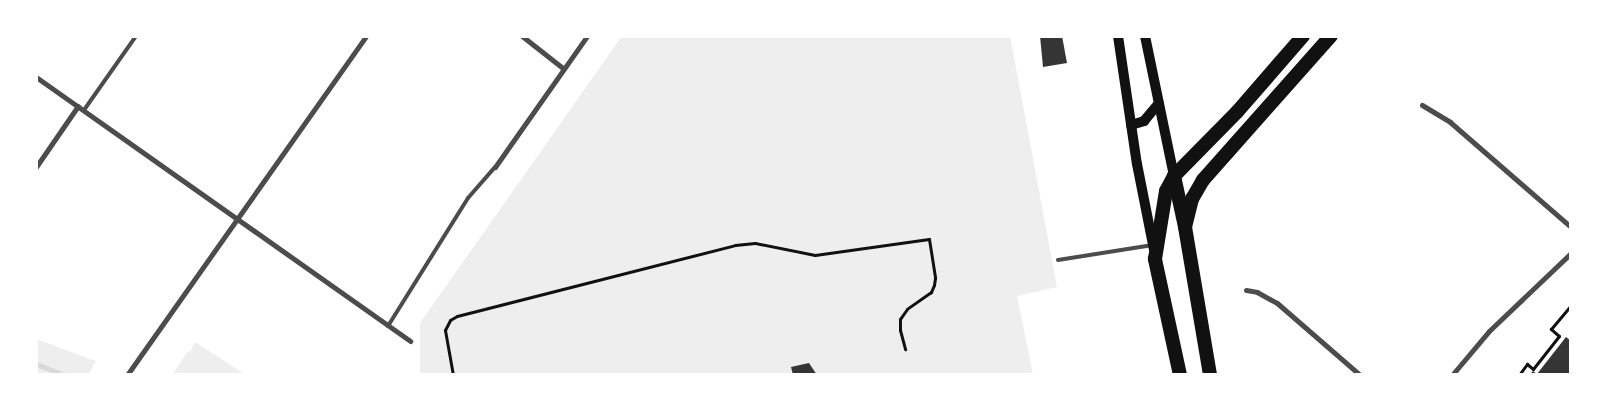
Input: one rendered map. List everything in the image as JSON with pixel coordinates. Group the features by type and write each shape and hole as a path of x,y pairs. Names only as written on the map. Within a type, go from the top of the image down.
{"highway":[{"path":"1180,375 1154,252 1163,200 1174,176 1237,112 1303,36"},
{"path":"1185,227 1189,208 1203,180 1331,36"},
{"path":"1174,176 1185,227 1210,375"}],"main road":[{"path":"1118,36 1131,125 1154,252"},
{"path":"1145,36 1174,176"},
{"path":"1131,125 1144,121 1159,103"}],"street":[{"path":"127,375 366,36"},
{"path":"522,36 564,69"},
{"path":"495,167 587,36"},
{"path":"36,77 410,341"},
{"path":"1422,105 1450,122 1571,227"},
{"path":"36,167 78,106"},
{"path":"1452,375 1489,331 1571,253"},
{"path":"1246,290 1262,294 1277,303 1360,375"}],"lane":[{"path":"84,110 136,36"},
{"path":"388,326 468,198 495,167"},
{"path":"1058,260 1154,252"}],"path":[{"path":"453,375 445,330 450,320 457,316 735,246 755,243 815,255 929,239 935,278 934,285 931,292 907,310 900,319 904,349"},
{"path":"1519,375 1527,364 1532,369 1559,336 1551,329 1571,305"}],"shaded area":[{"path":"622,36 1010,36 1057,287 1017,296 1033,375 420,375 420,323"},
{"path":"36,339 96,361 88,375 36,375"},
{"path":"195,342 246,375 172,375 188,351 190,352"}],"building":[{"path":"1040,36 1062,36 1067,63 1043,67"},
{"path":"1566,337 1571,341 1571,375 1529,375 1533,371 1537,374"},
{"path":"809,363 817,375 793,375 791,367"}],"waterway":[{"path":"36,364 64,375"}]}
